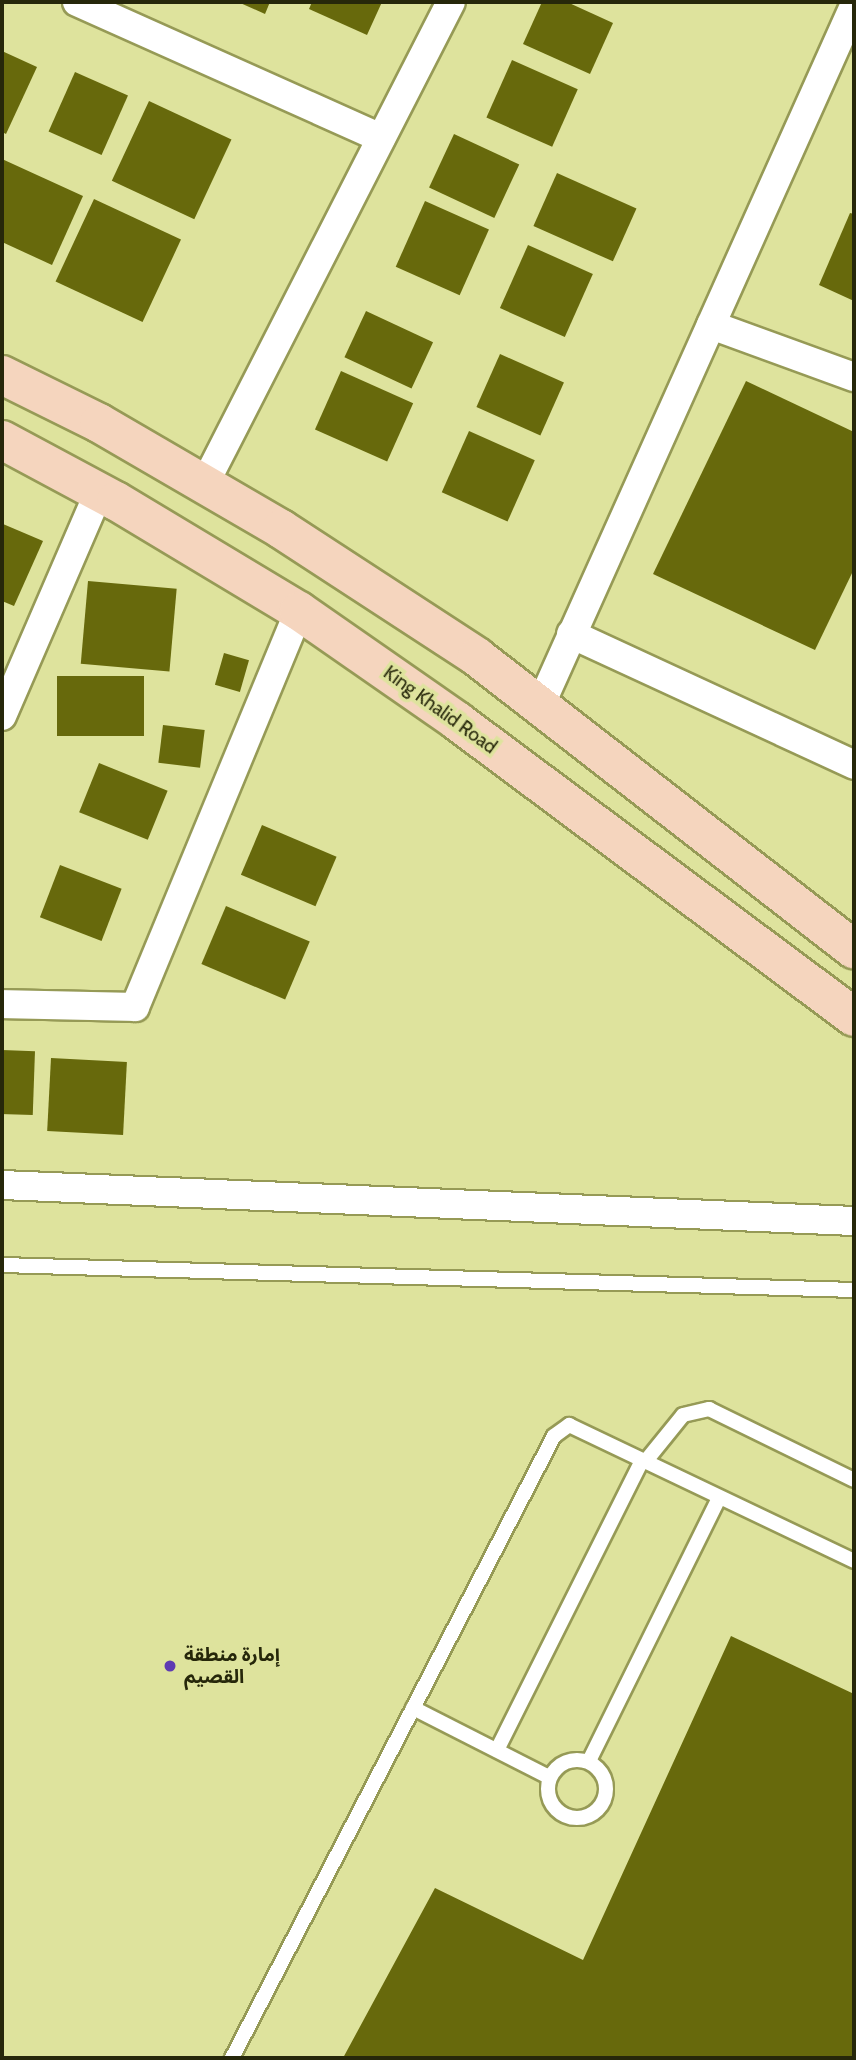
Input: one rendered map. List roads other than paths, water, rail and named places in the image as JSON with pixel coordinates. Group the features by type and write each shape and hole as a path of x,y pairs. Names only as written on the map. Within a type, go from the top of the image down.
{"main road":[{"path":"2,375 99,423 204,485 477,657 854,950"},
{"name":"King Khalid Road","path":"2,440 99,492 299,611 457,721 854,1017"}],"street":[{"path":"77,2 381,138"},
{"path":"204,485 451,2"},
{"path":"540,706 710,326 847,42 854,6"},
{"path":"710,326 854,377"},
{"path":"2,716 99,492"},
{"path":"2,1004 135,1007 299,611"},
{"path":"571,634 854,765"},
{"path":"2,1185 854,1221"}],"lane":[{"path":"2,1265 854,1290"},
{"path":"497,1750 643,1462 683,1415 709,1409 854,1480"},
{"path":"232,2058 554,1436 569,1425 854,1561"},
{"path":"589,1761 719,1498"},
{"path":"413,1709 549,1777"},
{"path":"574,1759 589,1761 601,1770 607,1784 600,1806 581,1818 566,1816 553,1807 547,1793 549,1777 559,1765 574,1759"}],"place":[{"name":"إمارة منطقة القصيم","path":"170,1666"}]}
